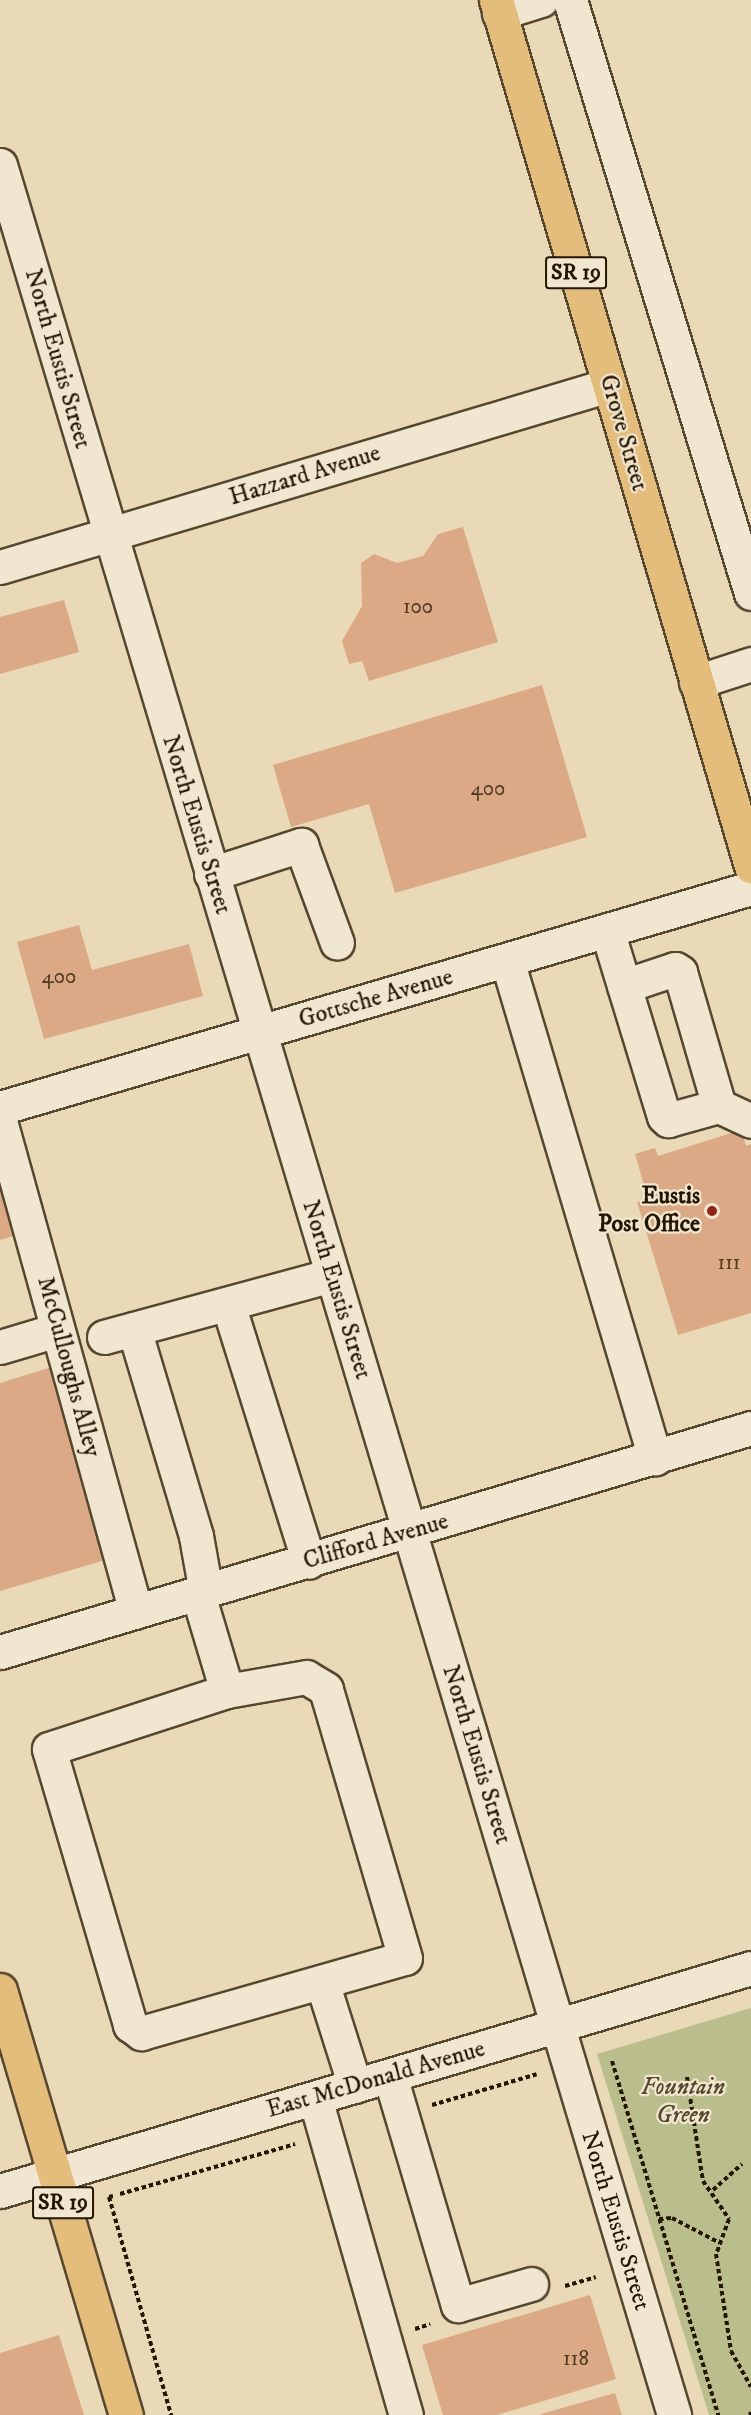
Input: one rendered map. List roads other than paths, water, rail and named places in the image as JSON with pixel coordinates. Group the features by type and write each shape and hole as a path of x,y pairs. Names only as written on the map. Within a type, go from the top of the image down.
{"main road":[{"name":"Grove Street","path":"497,7 751,866"},
{"name":"SR 19","path":"0,1990 126,2415"}],"street":[{"path":"497,7 541,0"},
{"path":"570,0 751,593"},
{"name":"North Eustis Street","path":"0,165 674,2415"},
{"name":"Hazzard Avenue","path":"0,567 609,385"},
{"path":"696,682 751,664"},
{"path":"211,874 302,845 337,943"},
{"name":"Gottsche Avenue","path":"0,1108 751,888"},
{"path":"607,930 664,1116 668,1120 719,1106 751,1121"},
{"path":"507,960 655,1458"},
{"path":"624,986 675,969 680,972 719,1106"},
{"name":"McCulloughs Alley","path":"0,1121 136,1612"},
{"path":"227,1691 202,1593 196,1536 119,1333 332,1275"},
{"path":"228,1304 309,1562"},
{"path":"0,1347 57,1330"},
{"name":"Clifford Avenue","path":"0,1652 410,1533 751,1428"},
{"path":"306,1677 326,1689 405,1958 141,2033 130,2025 49,1749 227,1691 306,1677"},
{"name":"East McDonald Avenue","path":"0,2191 751,1968"},
{"path":"322,1982 356,2086"},
{"path":"390,2076 458,2305 531,2284"},
{"path":"315,2098 406,2415"}],"place":[{"name":"Eustis Post Office","path":"712,1211"}],"park label":[{"name":"Fountain Green","path":"683,2102"}]}
